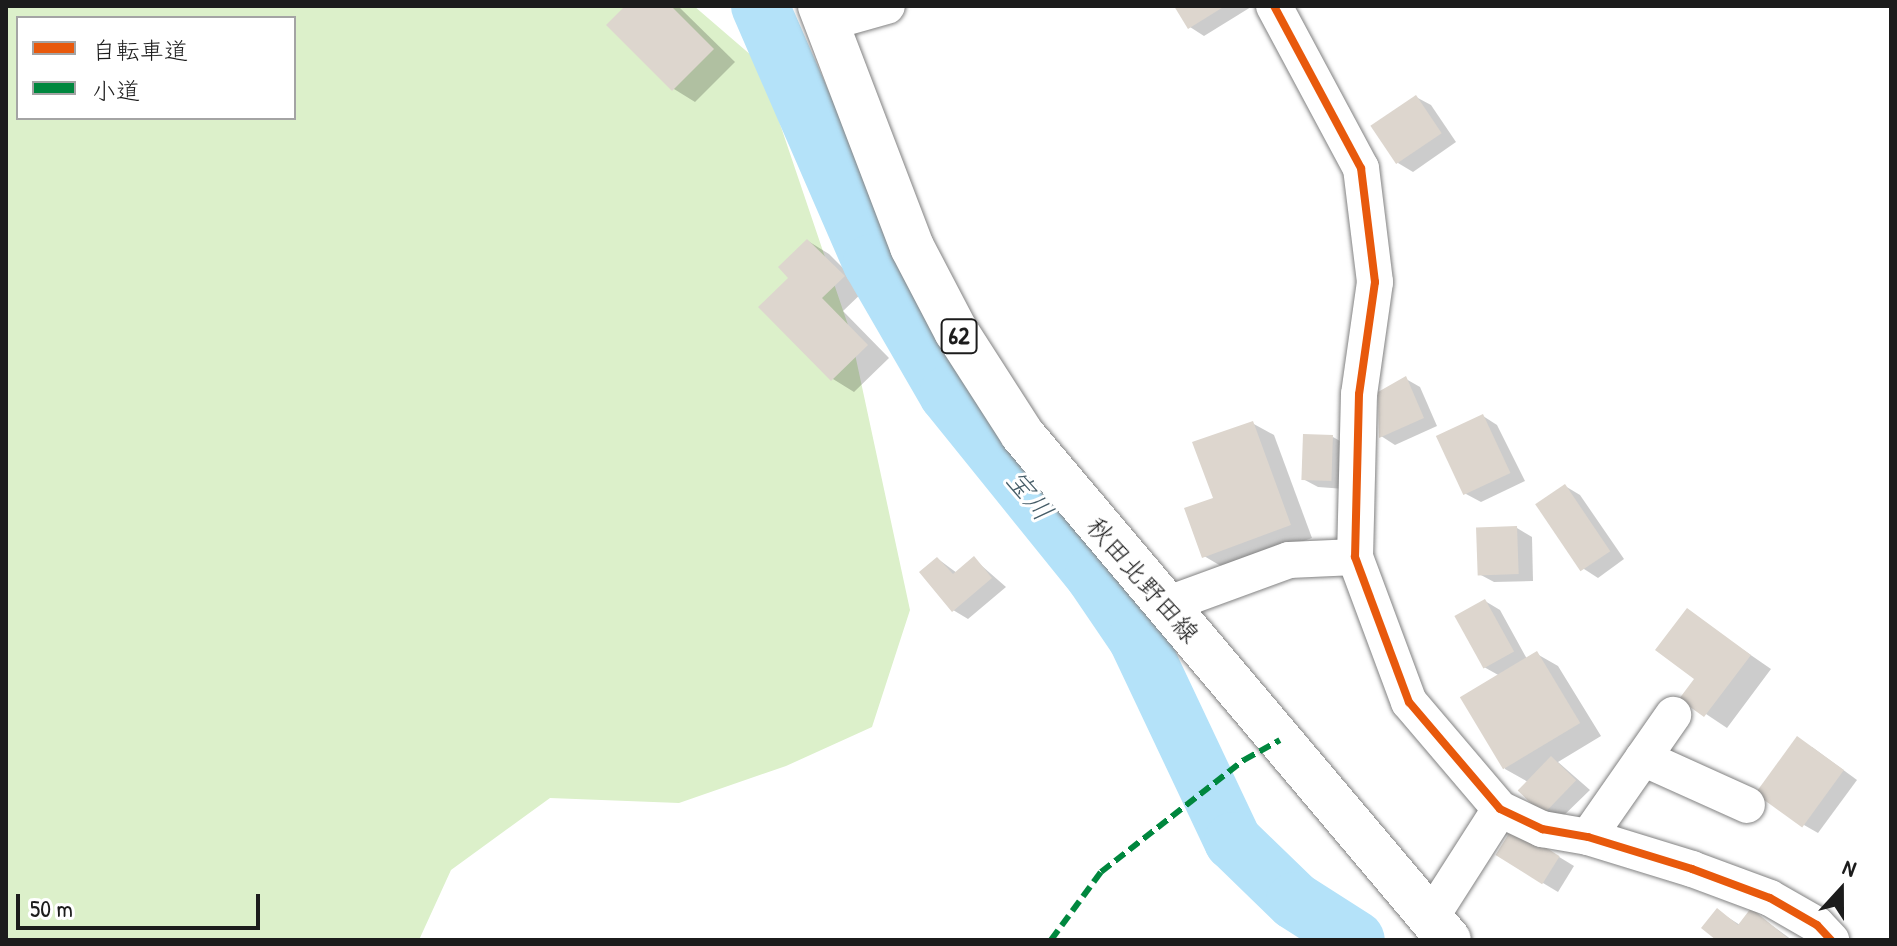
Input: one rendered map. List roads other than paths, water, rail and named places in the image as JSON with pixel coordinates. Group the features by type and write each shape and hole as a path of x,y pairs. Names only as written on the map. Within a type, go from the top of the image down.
{"main road":[{"name":"秋田北野田線","path":"825,14 912,247 956,331 1022,434 1440,928"}],"street":[{"path":"825,14 887,6"},
{"path":"1274,6 1361,168 1375,282 1359,394 1355,557 1409,702 1500,809 1542,829 1588,837 1770,898 1817,925 1831,940"},
{"path":"1166,605 1289,560 1355,557"},
{"path":"1588,837 1673,715"},
{"path":"1643,758 1747,805"},
{"path":"1440,928 1500,809"}],"waterway":[{"name":"宝川","path":"760,6 872,263 948,394 1094,575 1137,638 1233,841 1295,901 1356,940"}]}
